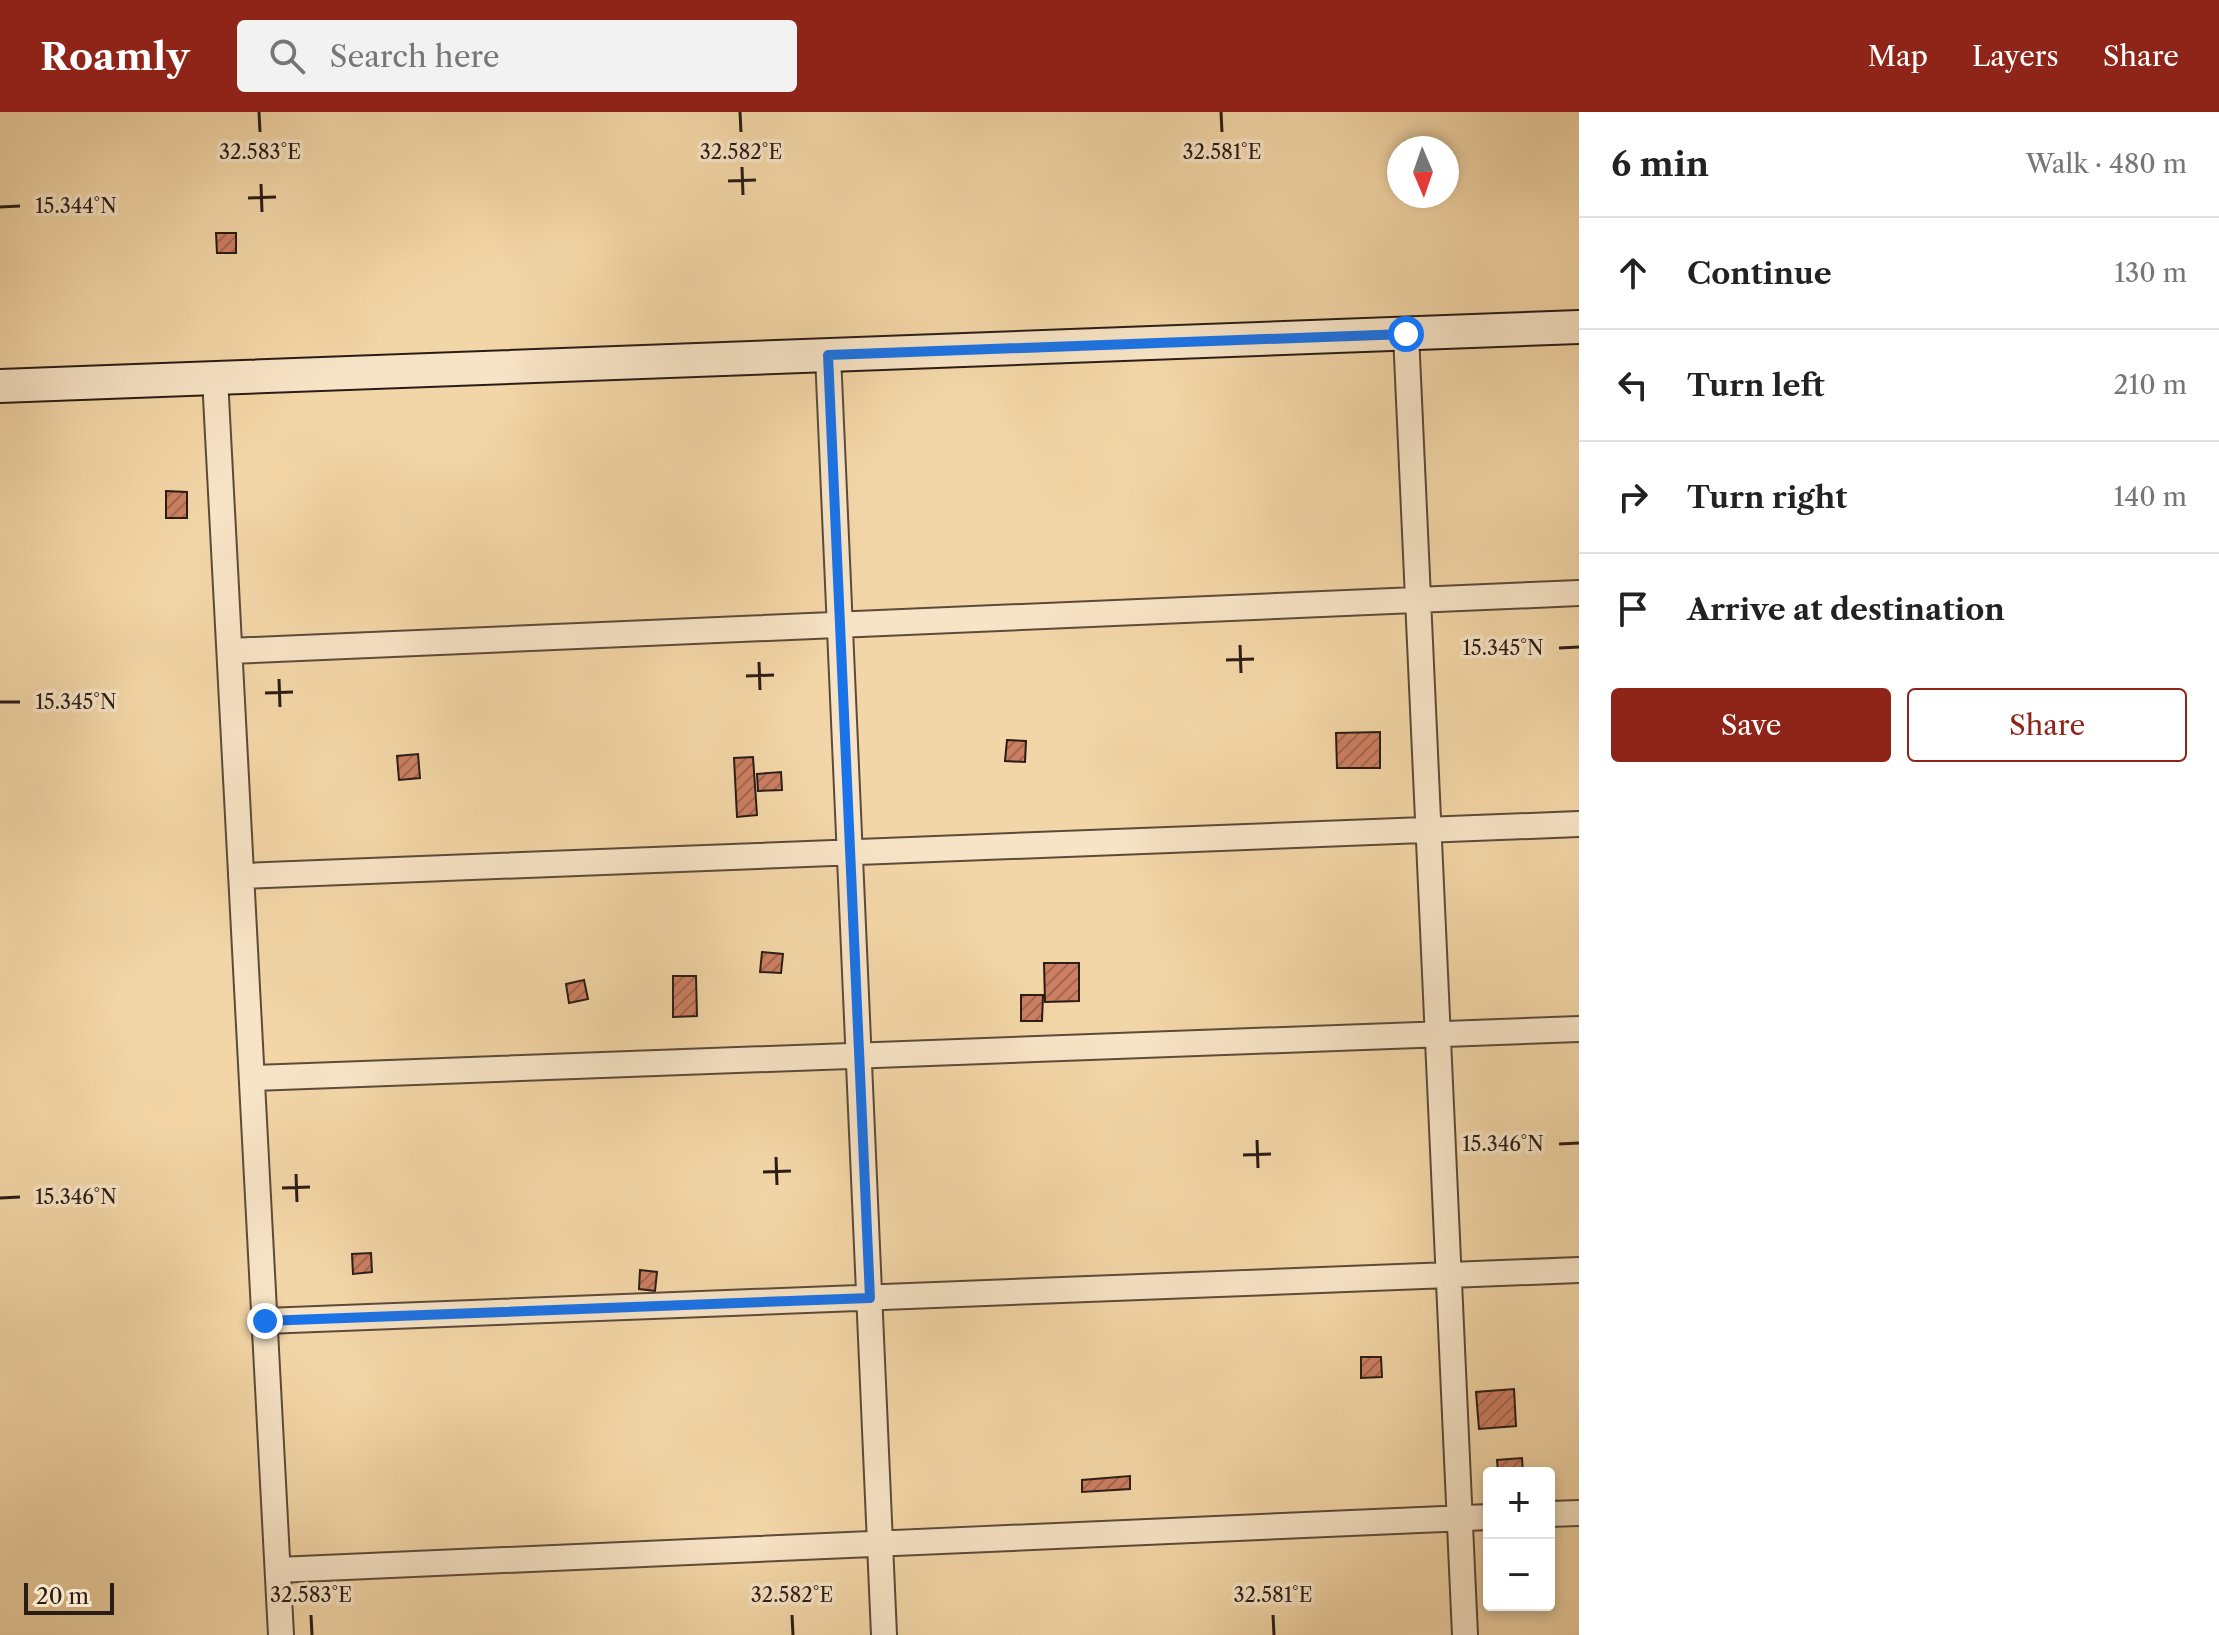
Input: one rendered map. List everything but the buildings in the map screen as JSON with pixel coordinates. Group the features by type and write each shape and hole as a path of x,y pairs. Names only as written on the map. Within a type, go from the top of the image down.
{"street":[{"path":"0,386 1579,327"},
{"path":"1406,334 1465,1635"},
{"path":"828,355 884,1635"},
{"path":"215,378 281,1635"},
{"path":"230,651 1579,593"},
{"path":"241,876 1579,824"},
{"path":"252,1078 1579,1029"},
{"path":"265,1321 1579,1270"},
{"path":"1555,1514 1579,1513"},
{"path":"278,1570 1483,1517"}],"route":[{"path":"265,1321 870,1298 828,355 1406,334"}]}
